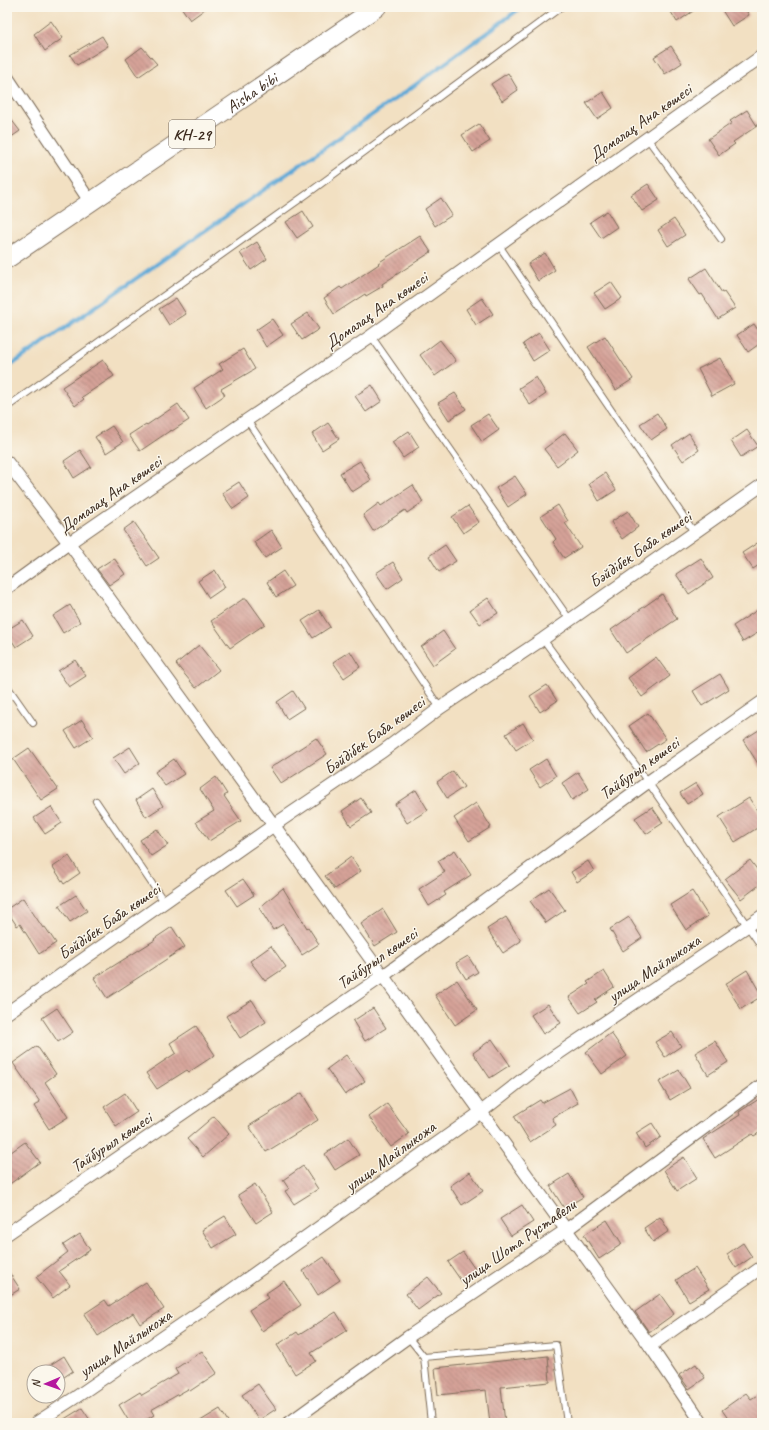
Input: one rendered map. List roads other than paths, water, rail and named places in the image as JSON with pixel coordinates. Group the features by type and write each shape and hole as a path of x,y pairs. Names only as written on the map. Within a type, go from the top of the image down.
{"main road":[{"name":"Aisha bibi","path":"7,259 377,7"}],"street":[{"name":"Домалақ Ана көшесі","path":"7,588 69,543 371,336 762,56"},
{"path":"7,77 91,203"},
{"path":"7,462 69,543 274,825 650,1346 702,1423"},
{"name":"Бәйдібек Баба көшесі","path":"7,1013 274,825 384,751 440,708 543,639 762,484"},
{"name":"Тайбурыл көшесі","path":"7,1234 383,976 648,782 762,702"},
{"name":"улица Майлыкожа","path":"36,1423 213,1303 481,1112 537,1068 762,916"},
{"name":"улица Шота Руставели","path":"289,1423 408,1337 566,1230 762,1085"},
{"path":"650,1346 762,1268"}],"lane":[{"path":"7,407 307,194 561,7"},
{"path":"647,138 722,239"},
{"path":"498,244 694,532"},
{"path":"371,336 570,620"},
{"path":"247,420 440,708"},
{"path":"543,639 648,782 762,947"},
{"path":"7,686 33,723"},
{"path":"96,801 165,903"},
{"path":"408,1337 424,1357 431,1423"},
{"path":"424,1357 556,1345 567,1423"}],"waterway":[{"path":"7,368 408,90 522,7"}]}
